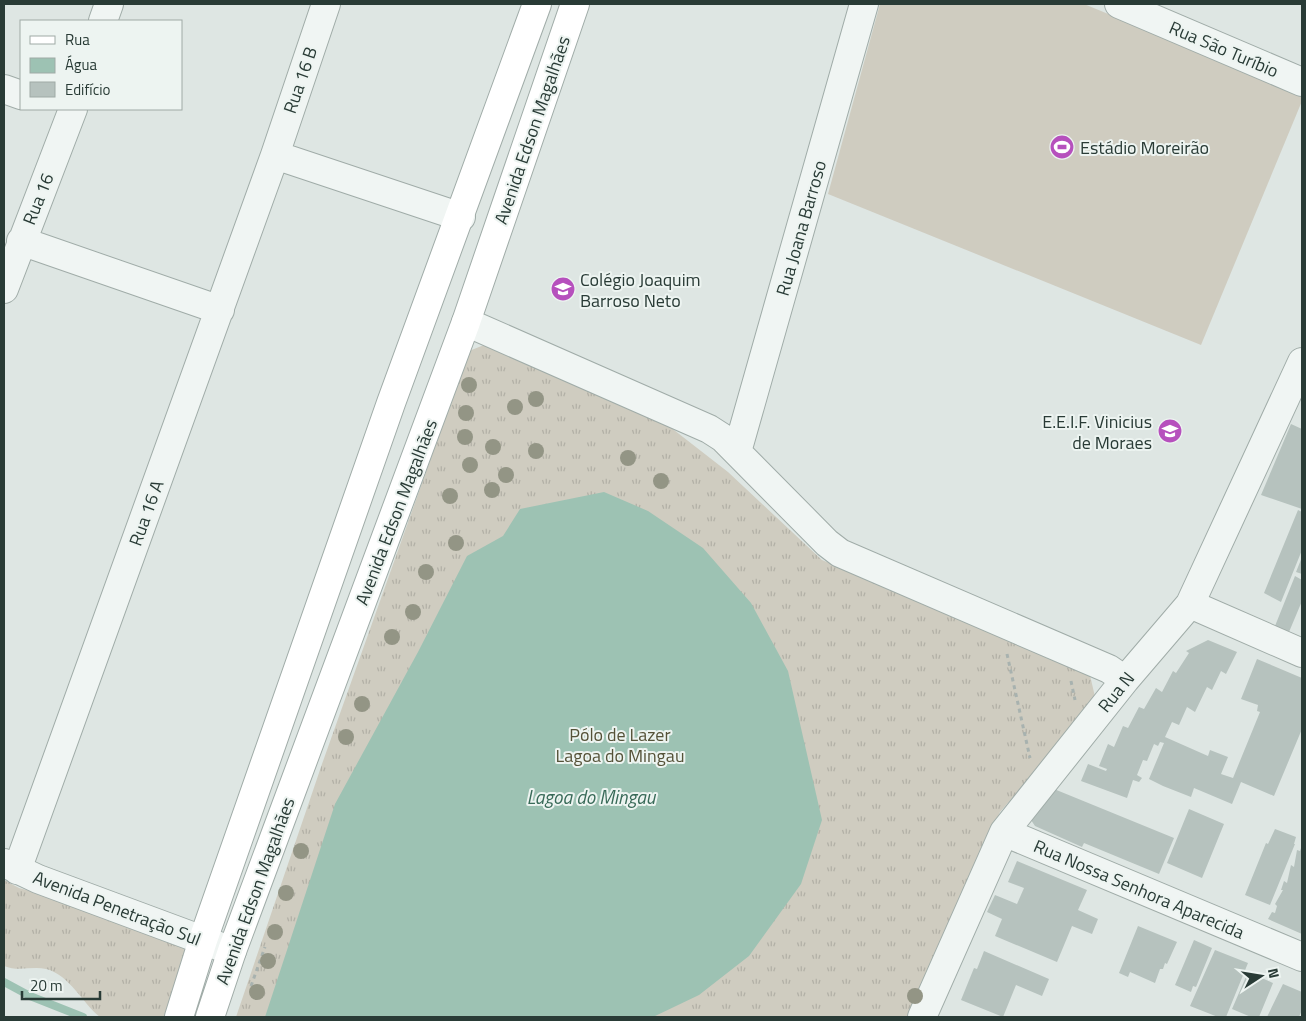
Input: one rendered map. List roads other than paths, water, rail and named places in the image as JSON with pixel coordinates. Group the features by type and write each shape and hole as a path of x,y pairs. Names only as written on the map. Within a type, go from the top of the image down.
{"street":[{"path":"103,20 109,4"},
{"name":"Rua 16 B","path":"275,155 326,4"},
{"name":"Avenida Edson Magalhães","path":"179,1017 203,940 391,403 461,217 537,4"},
{"name":"Avenida Edson Magalhães","path":"210,1017 232,951 466,322 575,4"},
{"name":"Rua Joana Barroso","path":"736,452 864,4"},
{"name":"Rua São Turíbio","path":"1136,7 1302,82"},
{"path":"4,90 20,95"},
{"name":"Rua 16","path":"4,289 69,110"},
{"path":"275,155 461,217"},
{"name":"Rua 16 A","path":"10,866 220,310 275,155"},
{"path":"21,241 220,310"},
{"path":"466,322 709,429 723,438 827,544 840,553 1109,669 1125,680"},
{"name":"Rua N","path":"922,1017 1004,832 1125,680 1190,604 1300,372"},
{"path":"391,403 429,424"},
{"path":"1190,604 1302,653"},
{"name":"Rua Nossa Senhora Aparecida","path":"1004,832 1302,957"},
{"name":"Avenida Penetração Sul","path":"10,866 232,951"}],"water":[{"name":"Lagoa do Mingau","path":"604,492 648,511 703,548 751,603 788,671 822,820 801,884 749,956 699,995 653,1017 265,1017 335,804 418,652 467,556 503,536 520,509"}],"waterway":[{"path":"4,982 30,996 83,1017"}],"place":[{"name":"Estádio Moreirão","path":"1062,147"},
{"name":"Colégio Joaquim Barroso Neto","path":"563,289"},
{"name":"E.E.I.F. Vinicius de Moraes","path":"1170,431"}],"park label":[{"name":"Pólo de Lazer Lagoa do Mingau","path":"620,744"}]}
